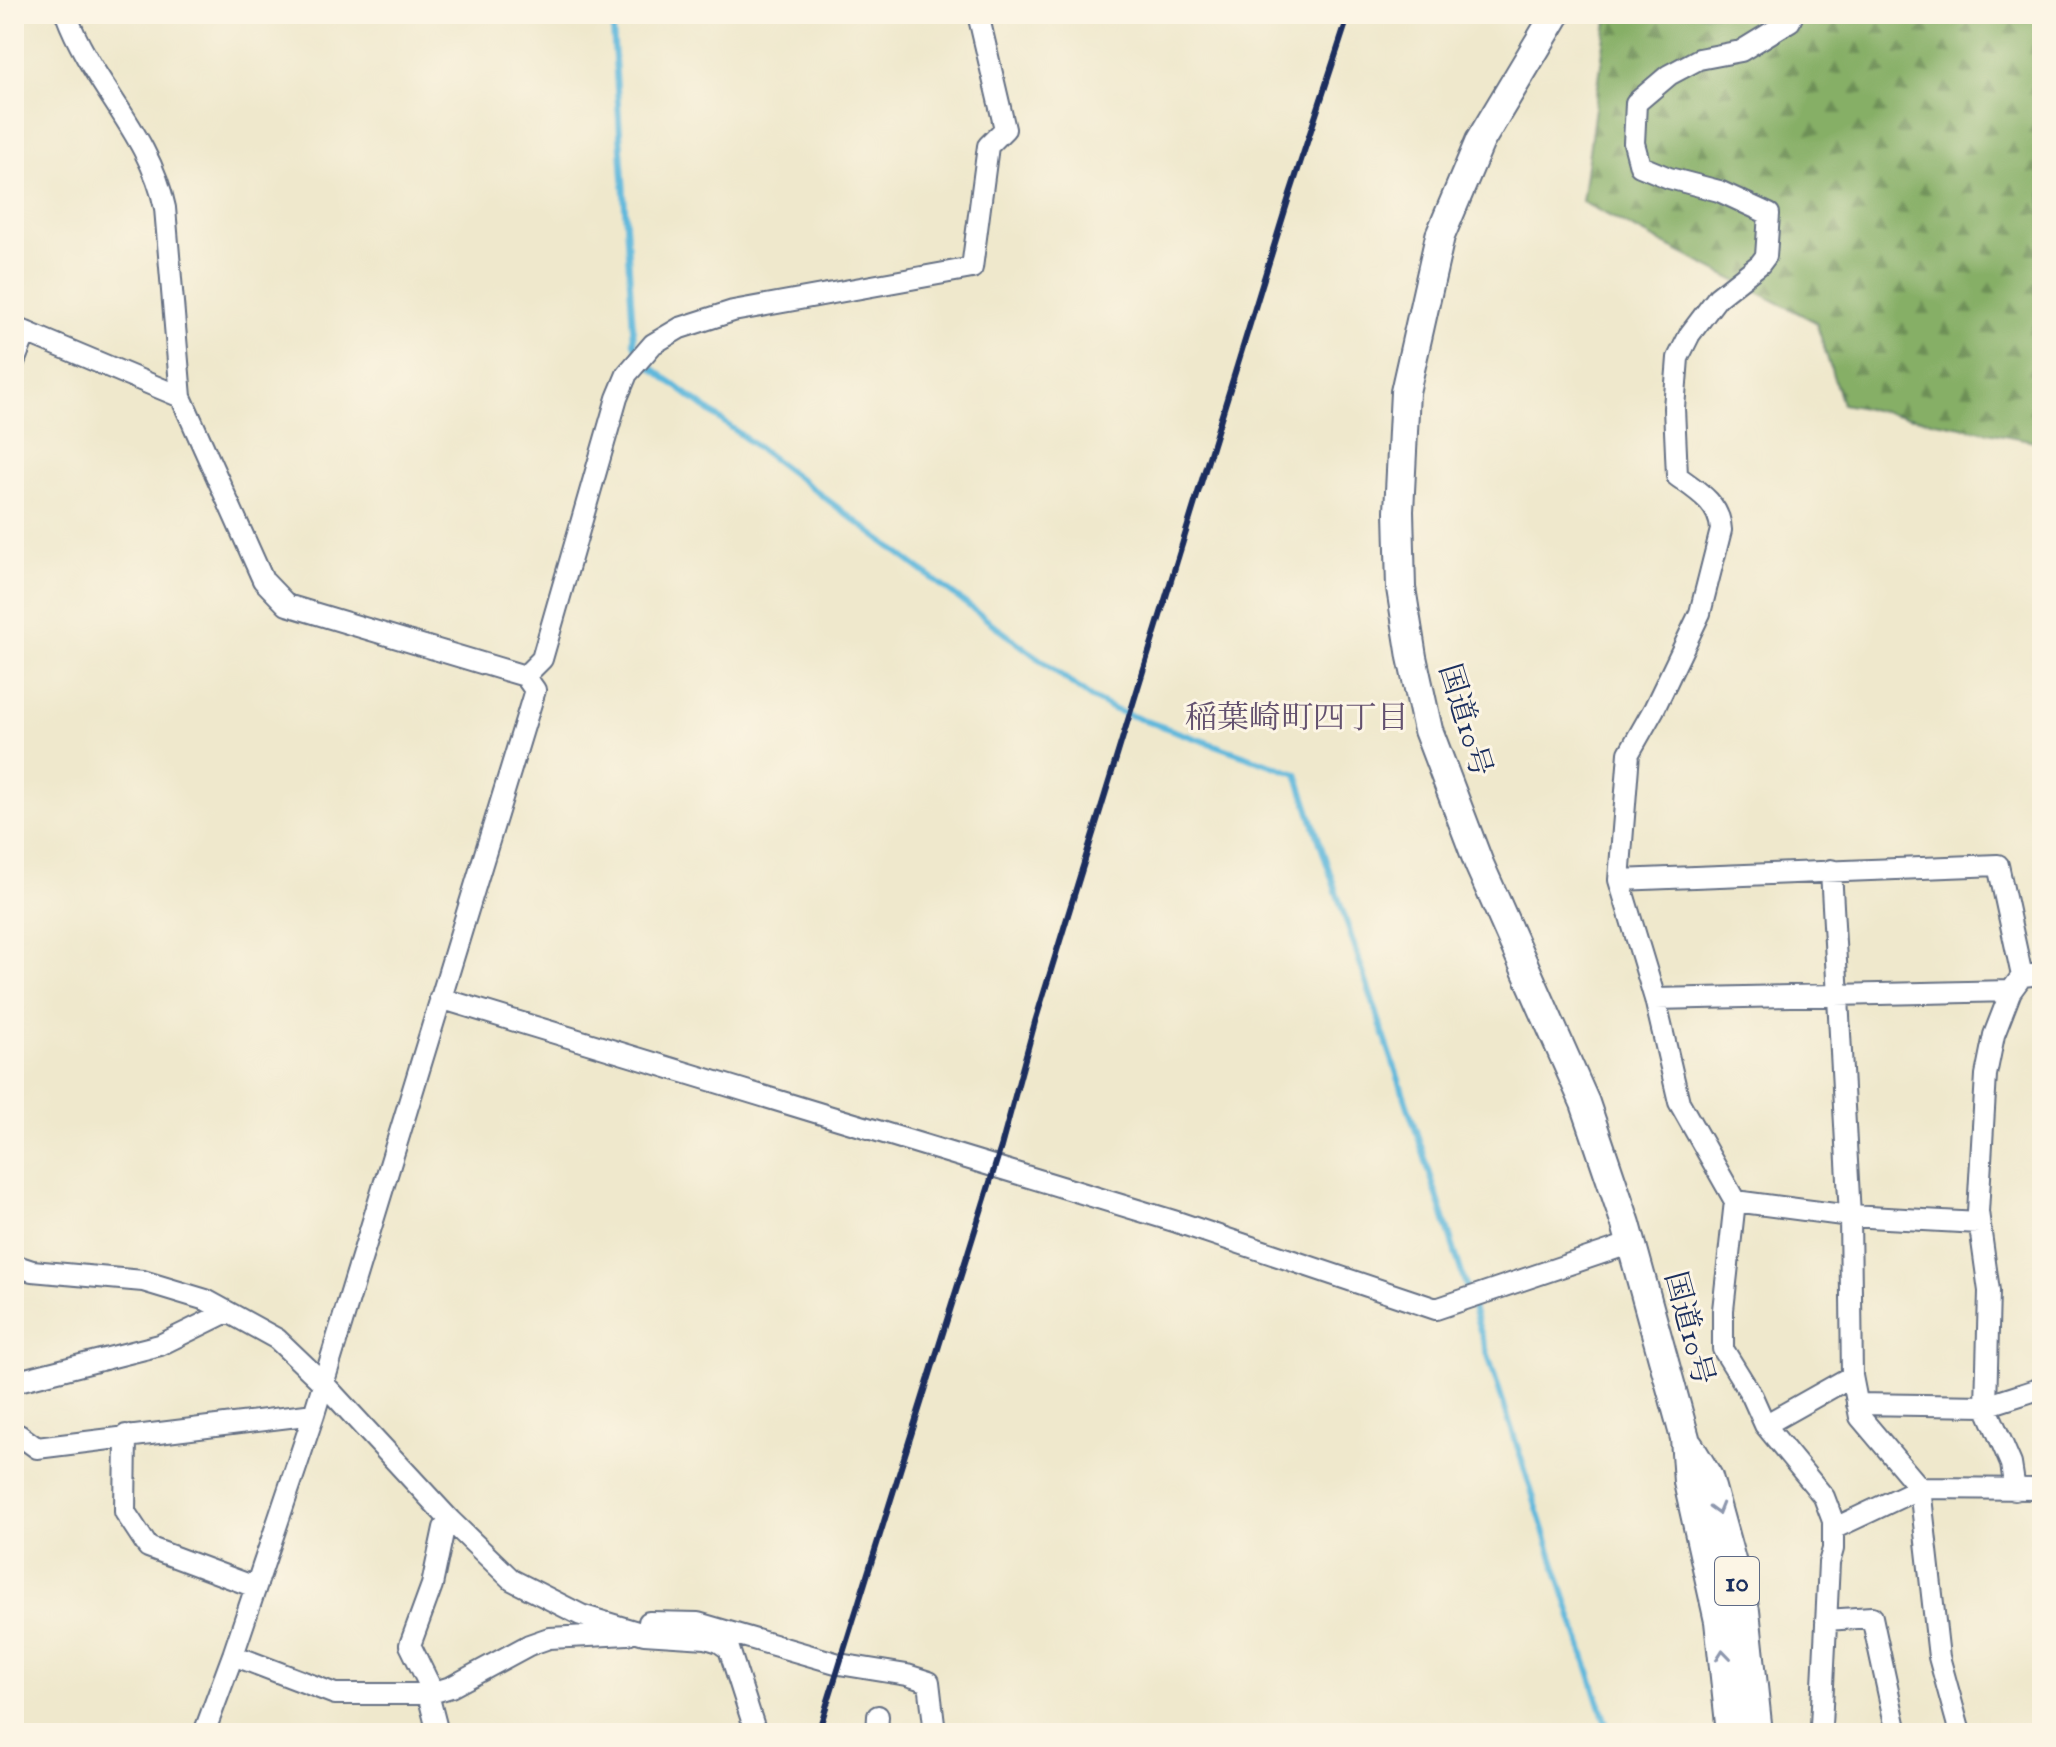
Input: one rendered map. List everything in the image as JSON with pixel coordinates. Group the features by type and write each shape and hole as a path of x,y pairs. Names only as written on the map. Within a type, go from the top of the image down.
{"highway":[{"name":"国道10号","path":"1556,14 1480,141 1440,236 1405,392 1399,511 1401,588 1428,730 1479,864 1585,1103 1632,1243 1685,1438 1688,1482 1719,1621 1731,1733"},
{"name":"国道10号","path":"1685,1438 1708,1477 1745,1611 1758,1733"}],"street":[{"path":"66,14 74,38 134,130 161,187 181,397 263,580 287,605 525,676 535,690 324,1384 204,1733"},
{"path":"525,676 542,659 617,398 627,374 650,348 680,328 733,311 972,268 988,146 1005,129 978,14"},
{"path":"1793,14 1790,21 1741,51 1699,59 1669,75 1636,103 1634,143 1640,166 1669,178 1719,191 1769,214 1766,256 1718,297 1690,334 1678,358 1674,408 1677,476 1714,507 1721,516 1721,530 1700,613 1629,753 1619,880 1655,999 1679,1102 1735,1201 1723,1310 1723,1349 1752,1396 1765,1425 1824,1497 1833,1521 1821,1726 1818,1733"},
{"path":"14,362 20,330 181,397"},
{"path":"1619,880 1998,865 2025,980 1994,1035 1986,1075 1979,1223 1989,1291 1986,1406 2011,1464 2015,1490"},
{"path":"1831,870 1850,1216 1852,1376 1860,1417 1920,1488 1939,1657 1960,1733"},
{"path":"1655,999 1837,995 2025,980"},
{"path":"440,998 1177,1222 1436,1309 1632,1243"},
{"path":"1735,1201 1850,1216 1979,1223"},
{"path":"14,1265 32,1271 143,1281 206,1300 277,1339 324,1384 450,1520 512,1580 568,1609 644,1634"},
{"path":"14,1382 160,1345 227,1312"},
{"path":"1765,1425 1852,1376"},
{"path":"1857,1404 1986,1406 2042,1388"},
{"path":"19,1435 37,1448 314,1414"},
{"path":"126,1435 125,1512 148,1547 255,1587"},
{"path":"1833,1529 1920,1488 2042,1489"},
{"path":"438,1733 430,1693 410,1645 432,1585 444,1528 450,1520"},
{"path":"1826,1620 1872,1617 1897,1733"},
{"path":"601,1621 698,1623 839,1664 907,1675 929,1682 935,1733"},
{"path":"233,1655 335,1694 430,1693 451,1687 529,1645 549,1638 644,1634 706,1638 729,1649 756,1733"}],"green space":[{"path":"1608,14 2042,14 2042,452 2040,442 1842,404 1816,322 1582,202"}],"waterway":[{"path":"612,14 634,343 639,352"},
{"path":"644,362 1090,697 1115,710 1297,774 1423,1152 1609,1733"}],"railway":[{"path":"818,1733 1001,1147 1035,1022 1290,194 1349,14"}],"district":[{"name":"稲葉崎町四丁目","path":"1297,717"}]}
